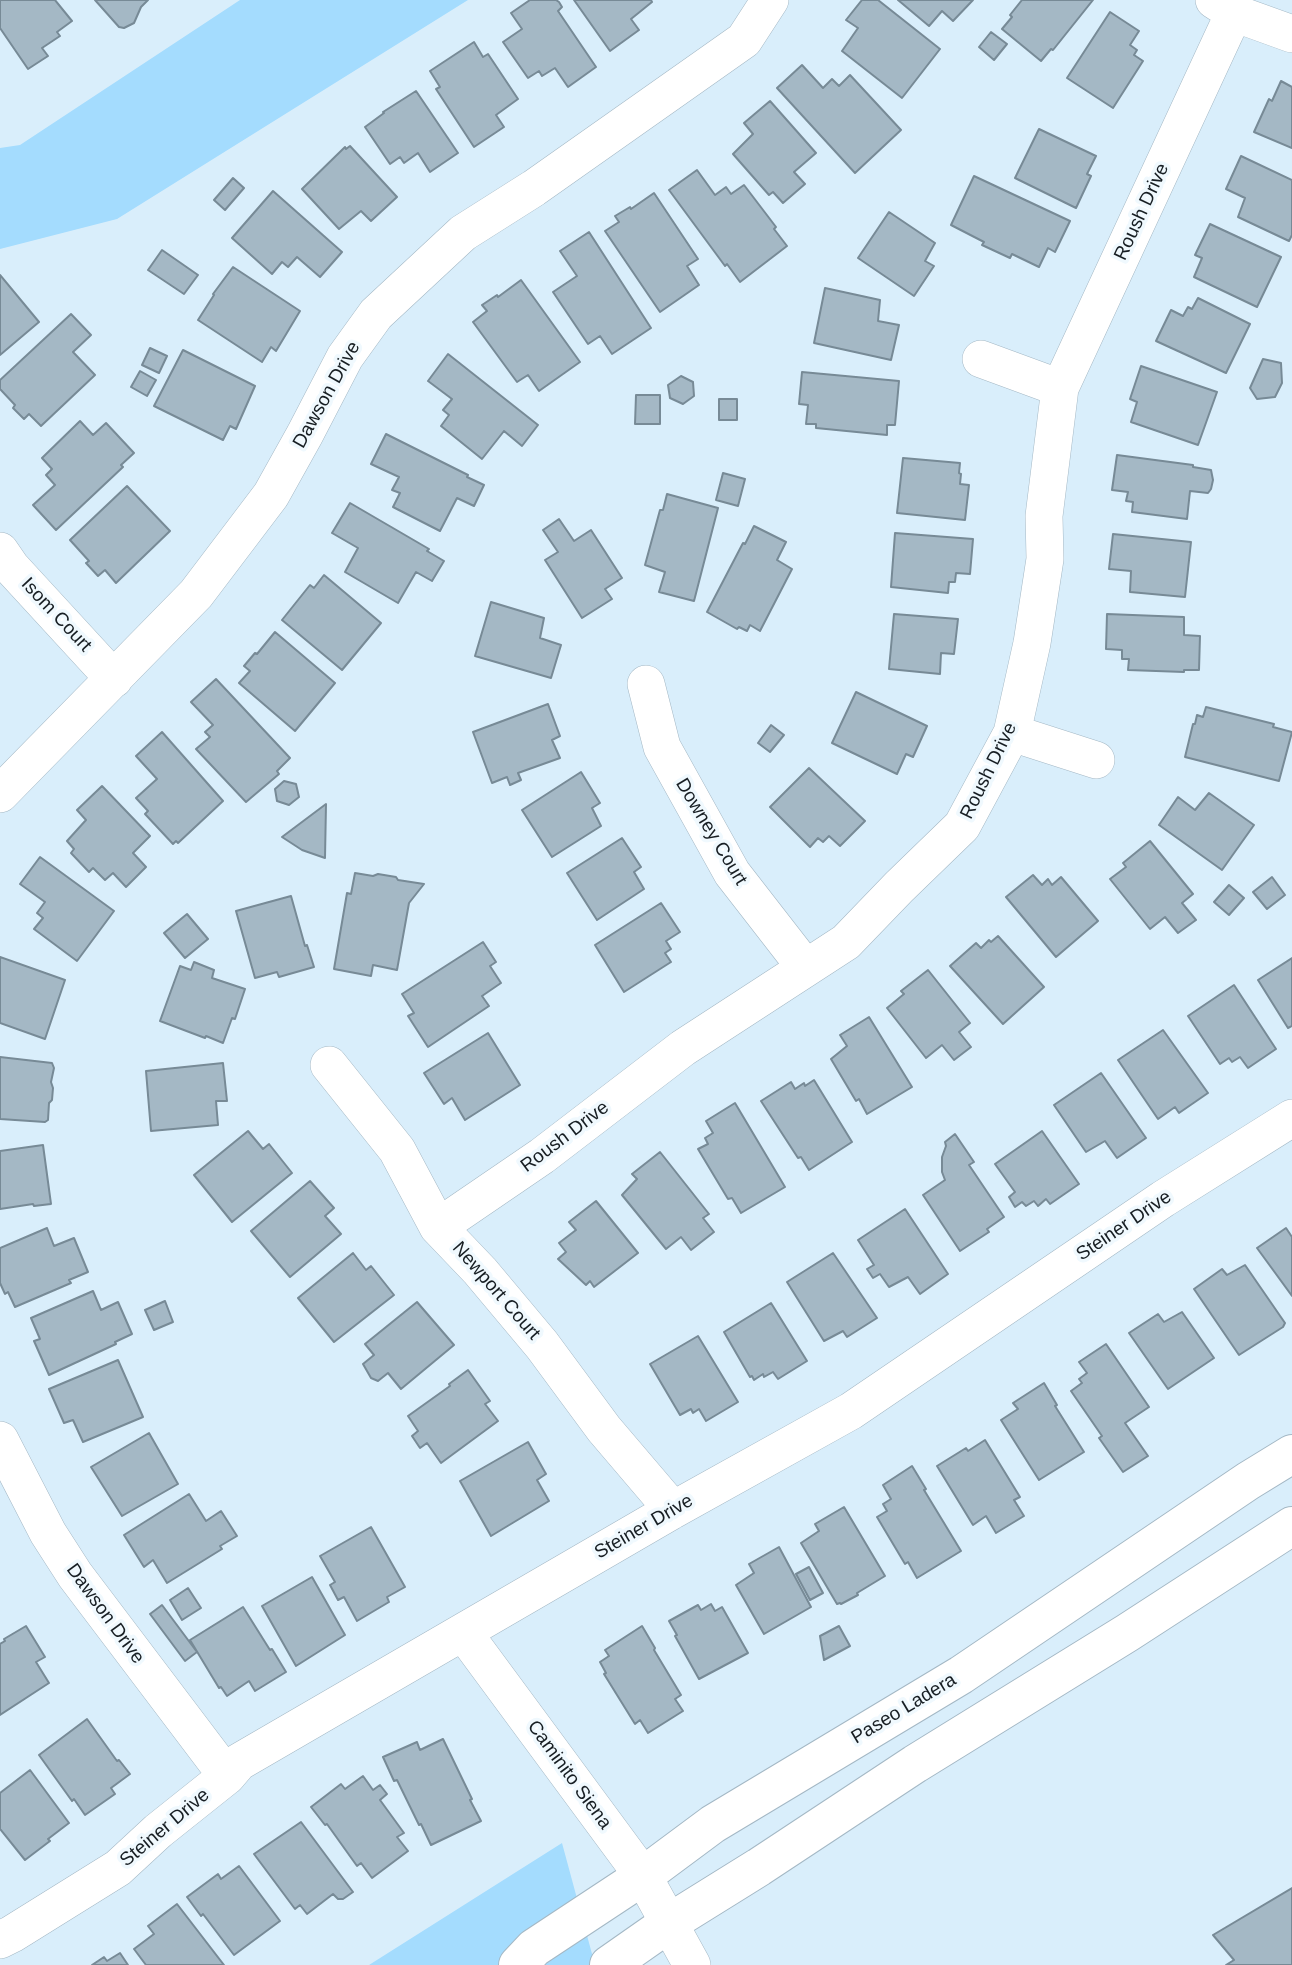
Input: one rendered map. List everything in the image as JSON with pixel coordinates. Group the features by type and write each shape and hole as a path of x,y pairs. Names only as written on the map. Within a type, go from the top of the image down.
{"main road":[{"name":"Paseo Ladera","path":"518,1965 534,1948 643,1876 713,1824 961,1675 1292,1454"},
{"path":"609,1965 669,1923 915,1764 1127,1633 1292,1526"}],"street":[{"name":"Dawson Drive","path":"0,794 196,594 271,495 345,357 376,314 463,233 534,188 744,40 770,0"},
{"path":"1224,6 1292,34"},
{"name":"Roush Drive","path":"439,1227 542,1156 683,1048 846,942 962,826 1012,733 1032,643 1045,559 1044,516 1060,388 1224,6"},
{"path":"981,359 1060,388"},
{"name":"Isom Court","path":"0,551 11,567 114,678"},
{"name":"Downey Court","path":"646,684 662,747 732,873 805,967"},
{"path":"1012,733 1096,761"},
{"name":"Newport Court","path":"329,1065 397,1150 439,1227 542,1345 604,1429 673,1510"},
{"name":"Steiner Drive","path":"0,1940 118,1868 227,1776 239,1762 673,1510 851,1411 1163,1199 1292,1118"},
{"name":"Dawson Drive","path":"0,1440 48,1533 75,1575 227,1776"},
{"name":"Caminito Siena","path":"463,1632 643,1876 692,1965"}],"shaded area":[{"path":"240,0 468,0 117,219 0,249 0,148 20,145"},
{"path":"562,1843 595,1965 369,1965"}],"building":[{"path":"0,0 55,0 72,21 57,32 60,36 42,48 48,56 28,69 0,28"},
{"path":"95,0 148,0 141,7 134,23 124,28 119,27"},
{"path":"530,0 559,2 562,7 558,11 596,67 568,87 555,68 542,76 539,71 528,78 503,42 522,29 511,13"},
{"path":"574,0 652,2 631,19 639,30 610,51"},
{"path":"862,0 878,0 940,49 902,98 842,51 858,28 846,20"},
{"path":"898,0 973,0 953,21 942,11 929,26"},
{"path":"1022,0 1093,0 1041,61 1002,29"},
{"path":"1110,12 1139,31 1130,45 1137,50 1134,55 1143,61 1113,108 1067,78"},
{"path":"991,32 1007,44 994,60 979,47"},
{"path":"474,42 483,57 488,54 518,99 496,115 504,127 474,147 436,89 440,87 430,71"},
{"path":"802,65 823,88 832,79 839,86 850,75 901,130 855,173 777,88"},
{"path":"1281,81 1292,87 1292,148 1254,132 1269,99 1272,101"},
{"path":"416,91 458,153 430,172 418,153 404,163 400,157 390,164 365,127"},
{"path":"770,101 816,153 794,172 805,184 783,203 773,192 769,195 733,154 753,134 744,123"},
{"path":"1039,129 1096,156 1087,174 1091,176 1076,208 1015,178"},
{"path":"350,146 397,197 371,221 361,211 339,229 302,189 345,147 346,149"},
{"path":"1241,156 1292,180 1292,235 1289,241 1238,217 1245,198 1226,189"},
{"path":"697,170 715,195 726,187 731,194 744,185 787,246 740,282 669,190"},
{"path":"974,176 1070,221 1055,252 1048,248 1039,267 1012,254 1010,258 982,245 984,242 951,225"},
{"path":"233,178 244,188 225,210 214,200"},
{"path":"273,191 342,252 320,277 297,257 288,267 282,262 272,274 232,238"},
{"path":"654,193 698,259 687,266 699,285 660,312 605,231 619,222 615,216"},
{"path":"889,212 935,243 925,261 934,266 914,296 858,258"},
{"path":"1210,224 1281,257 1257,307 1194,277 1202,258 1195,255"},
{"path":"589,232 651,328 612,354 600,336 588,344 553,292 577,276 560,251"},
{"path":"162,250 198,275 184,294 148,270"},
{"path":"233,267 300,311 276,351 271,347 262,362 198,320"},
{"path":"0,275 39,322 0,355"},
{"path":"521,280 580,362 539,391 528,375 517,382 473,322 487,311 482,305"},
{"path":"825,288 880,300 878,321 899,325 891,360 814,343"},
{"path":"1198,298 1250,324 1226,373 1156,341 1171,310 1183,316 1188,307 1192,309"},
{"path":"71,314 91,335 73,352 95,375 41,426 29,414 24,419 13,408 15,405 0,389 0,380"},
{"path":"150,348 167,356 159,373 142,365"},
{"path":"183,350 255,386 236,429 230,426 223,440 154,406"},
{"path":"448,354 538,425 522,446 504,431 482,459 441,426 449,415 443,410 452,399 428,381"},
{"path":"1263,359 1281,363 1282,383 1275,397 1257,399 1250,388"},
{"path":"1141,366 1217,392 1198,445 1131,422 1137,402 1130,399"},
{"path":"140,371 156,380 147,396 131,387"},
{"path":"802,372 899,381 895,425 887,425 887,435 816,428 816,424 806,424 808,405 799,404"},
{"path":"681,376 693,382 694,396 683,404 670,398 668,385"},
{"path":"636,395 660,395 660,424 635,424"},
{"path":"719,399 737,399 737,420 719,420"},
{"path":"80,421 93,435 106,423 134,453 121,465 123,467 56,530 33,505 55,485 46,475 52,469 42,458"},
{"path":"386,434 484,485 474,506 457,498 440,531 393,507 400,493 392,490 399,477 371,464"},
{"path":"1117,455 1193,465 1211,470 1211,489 1208,493 1190,491 1187,519 1132,512 1133,502 1126,501 1128,492 1112,490"},
{"path":"903,458 960,463 960,484 969,485 965,520 897,513"},
{"path":"723,473 745,479 738,506 716,500"},
{"path":"127,486 170,531 116,583 105,570 98,576 86,563 89,561 70,540"},
{"path":"667,494 718,508 694,601 659,592 665,572 645,565"},
{"path":"350,503 429,549 427,551 444,561 432,581 416,572 398,603 345,572 358,548 332,533"},
{"path":"559,519 574,541 591,530 622,578 605,589 612,599 582,618 545,560 558,552 543,530"},
{"path":"754,526 786,542 777,560 792,569 760,631 750,625 747,631 739,627 737,629 707,612"},
{"path":"895,533 973,539 970,574 956,573 955,582 949,582 948,593 891,587"},
{"path":"1113,534 1191,542 1185,597 1130,592 1131,571 1109,569"},
{"path":"324,575 381,623 342,670 282,620 310,585 314,588"},
{"path":"491,602 544,618 540,638 561,645 551,678 475,656"},
{"path":"894,614 958,619 954,654 941,653 940,674 889,669"},
{"path":"1107,614 1184,617 1184,635 1200,636 1199,670 1128,670 1129,659 1122,659 1122,650 1106,649"},
{"path":"275,632 335,683 295,731 239,683 250,671 244,666"},
{"path":"216,679 290,758 277,771 279,774 246,802 196,749 210,737 205,732 213,725 191,702"},
{"path":"856,692 927,726 913,757 906,754 897,774 832,743"},
{"path":"548,704 560,736 552,740 560,758 518,773 521,780 510,785 507,777 492,783 473,732"},
{"path":"1206,707 1274,724 1273,727 1292,732 1279,781 1185,757 1193,724 1197,715 1203,717"},
{"path":"771,725 784,735 770,752 758,743"},
{"path":"162,732 223,801 178,843 176,841 173,844 145,814 148,811 136,798 157,779 136,756"},
{"path":"809,768 865,821 840,846 829,836 823,842 818,838 810,847 770,807"},
{"path":"581,772 600,803 592,808 601,826 552,857 522,810"},
{"path":"284,781 296,784 299,797 289,805 277,801 275,789"},
{"path":"102,786 150,836 133,853 146,867 126,887 113,873 105,880 93,868 89,872 71,853 74,849 67,841 86,820 77,810"},
{"path":"1209,793 1254,825 1222,870 1159,825 1178,797 1195,810"},
{"path":"326,804 325,858 302,850 282,837"},
{"path":"622,838 641,867 634,872 644,889 597,920 567,873"},
{"path":"1150,841 1193,894 1182,903 1196,920 1178,933 1165,917 1150,929 1110,879 1126,867 1123,863"},
{"path":"40,857 114,911 77,961 34,929 43,918 37,913 45,902 20,884"},
{"path":"355,873 373,876 378,874 424,884 409,903 397,970 373,965 371,976 334,969 347,893 351,894"},
{"path":"1033,875 1042,885 1048,879 1052,885 1061,877 1098,921 1056,957 1006,897"},
{"path":"1272,877 1285,895 1267,909 1253,892"},
{"path":"1229,885 1244,898 1229,915 1214,902"},
{"path":"291,896 314,967 279,977 277,972 255,978 236,911"},
{"path":"661,903 680,932 666,941 671,949 665,953 671,962 624,992 595,945"},
{"path":"187,914 208,939 185,958 164,933"},
{"path":"998,936 1044,987 1003,1024 950,966 976,943 981,948"},
{"path":"483,942 496,962 490,966 501,983 482,996 489,1006 428,1047 408,1016 414,1013 402,994"},
{"path":"0,957 65,980 45,1039 0,1023"},
{"path":"1292,958 1292,1026 1288,1028 1258,980"},
{"path":"194,962 214,970 212,978 245,989 223,1043 160,1021 180,966 191,970"},
{"path":"928,970 970,1023 959,1032 971,1047 954,1060 942,1045 926,1058 887,1008 904,994 901,991"},
{"path":"1234,985 1276,1049 1248,1068 1240,1057 1232,1062 1229,1058 1220,1064 1188,1016"},
{"path":"869,1017 912,1087 867,1114 831,1059 847,1046 840,1035"},
{"path":"1163,1030 1208,1093 1179,1113 1175,1107 1158,1119 1118,1060"},
{"path":"488,1033 520,1085 465,1120 452,1098 444,1104 424,1073"},
{"path":"0,1057 52,1063 53,1088 48,1120 0,1119"},
{"path":"223,1063 227,1101 216,1101 218,1125 151,1131 146,1071"},
{"path":"1101,1073 1146,1138 1117,1158 1105,1141 1086,1152 1054,1105"},
{"path":"814,1080 852,1142 809,1170 801,1157 798,1158 761,1101 791,1082 795,1089"},
{"path":"735,1103 785,1187 741,1213 732,1198 728,1199 698,1149 708,1144 705,1138 713,1133 706,1121"},
{"path":"248,1131 263,1149 269,1144 292,1173 232,1222 194,1175"},
{"path":"1042,1131 1079,1184 1050,1204 1046,1199 1038,1206 1034,1201 1026,1206 1022,1202 1015,1207 1009,1197 1015,1192 995,1164"},
{"path":"955,1134 974,1162 969,1165 1004,1217 987,1229 989,1232 960,1251 923,1195 945,1180 942,1157 945,1142"},
{"path":"43,1145 51,1204 0,1209 0,1151"},
{"path":"660,1152 709,1214 703,1218 714,1232 691,1250 681,1237 666,1249 622,1195 637,1179 632,1174"},
{"path":"310,1181 334,1208 325,1216 341,1234 290,1277 251,1231"},
{"path":"596,1201 638,1253 594,1287 590,1281 586,1285 558,1259 566,1252 559,1243 576,1230 569,1222"},
{"path":"905,1209 948,1274 920,1294 908,1277 889,1287 880,1274 873,1278 867,1269 874,1265 858,1240"},
{"path":"47,1228 54,1246 74,1238 88,1272 69,1280 71,1283 15,1307 0,1283 0,1248"},
{"path":"1286,1228 1292,1237 1292,1296 1257,1248"},
{"path":"353,1253 366,1270 371,1266 394,1295 334,1342 298,1298"},
{"path":"833,1253 877,1318 847,1337 843,1331 824,1341 787,1282"},
{"path":"1245,1265 1285,1323 1283,1327 1239,1355 1194,1289 1222,1269 1227,1275"},
{"path":"93,1291 101,1310 118,1302 132,1334 49,1375 34,1341 40,1339 31,1318"},
{"path":"165,1301 173,1322 154,1330 145,1310"},
{"path":"417,1302 454,1345 401,1389 388,1373 378,1381 371,1378 363,1364 374,1355 365,1344"},
{"path":"771,1303 807,1361 778,1379 773,1372 754,1380 724,1332"},
{"path":"1182,1312 1214,1358 1168,1389 1129,1333 1158,1314 1164,1322"},
{"path":"698,1336 738,1402 706,1421 699,1409 693,1413 691,1409 680,1415 650,1364"},
{"path":"1106,1344 1149,1407 1125,1423 1148,1456 1123,1472 1071,1391 1082,1383 1079,1379 1087,1373 1079,1362"},
{"path":"118,1360 143,1417 83,1442 73,1420 64,1423 49,1389"},
{"path":"468,1370 490,1401 485,1404 498,1421 441,1463 427,1443 420,1448 412,1436 418,1431 408,1416"},
{"path":"1044,1383 1084,1452 1039,1480 1001,1420 1018,1409 1013,1403"},
{"path":"149,1433 178,1484 122,1516 91,1467"},
{"path":"985,1440 1020,1497 1014,1500 1024,1516 996,1533 986,1516 973,1525 937,1466"},
{"path":"528,1442 546,1474 537,1480 549,1501 491,1536 460,1481"},
{"path":"912,1466 961,1551 917,1578 908,1562 905,1564 877,1517 887,1511 883,1504 891,1499 883,1485"},
{"path":"189,1494 206,1521 221,1511 237,1536 220,1546 222,1549 167,1583 153,1560 144,1567 124,1535"},
{"path":"844,1507 885,1576 857,1593 858,1595 837,1604 801,1543 819,1531 815,1524"},
{"path":"371,1527 405,1587 387,1597 389,1602 357,1621 344,1597 338,1600 330,1585 335,1582 320,1556"},
{"path":"779,1547 811,1607 764,1634 736,1585 754,1573 749,1564"},
{"path":"809,1567 823,1593 810,1600 796,1574"},
{"path":"312,1577 345,1635 296,1666 262,1606"},
{"path":"188,1588 201,1608 182,1620 170,1600"},
{"path":"711,1604 715,1611 722,1607 748,1653 699,1679 669,1621 698,1605 701,1610"},
{"path":"162,1605 197,1652 185,1661 150,1614"},
{"path":"243,1607 286,1672 255,1691 249,1681 227,1696 221,1687 219,1688 190,1640"},
{"path":"26,1626 45,1657 36,1662 49,1683 0,1715 0,1644"},
{"path":"642,1626 681,1695 675,1699 683,1711 648,1733 640,1720 635,1724 604,1674 606,1673 600,1662 609,1656 605,1650"},
{"path":"839,1626 850,1646 824,1660 820,1636"},
{"path":"87,1719 117,1761 119,1760 130,1774 111,1788 115,1794 85,1815 39,1755"},
{"path":"443,1739 481,1821 431,1845 383,1757 417,1742 420,1750"},
{"path":"30,1770 69,1823 25,1860 0,1829 0,1793"},
{"path":"363,1776 373,1790 380,1785 387,1794 380,1800 404,1833 397,1837 408,1851 372,1878 361,1863 357,1866 327,1824 325,1825 311,1807 341,1784 345,1789"},
{"path":"301,1822 353,1892 343,1899 338,1899 333,1894 307,1914 300,1905 295,1909 254,1854"},
{"path":"239,1866 280,1921 234,1955 187,1897 218,1874 221,1879"},
{"path":"1292,1888 1292,1965 1226,1965 1234,1960 1213,1935"},
{"path":"177,1904 224,1965 146,1965 134,1949 154,1934 148,1926"},
{"path":"120,1953 128,1965 92,1965 104,1957 107,1961"}]}
